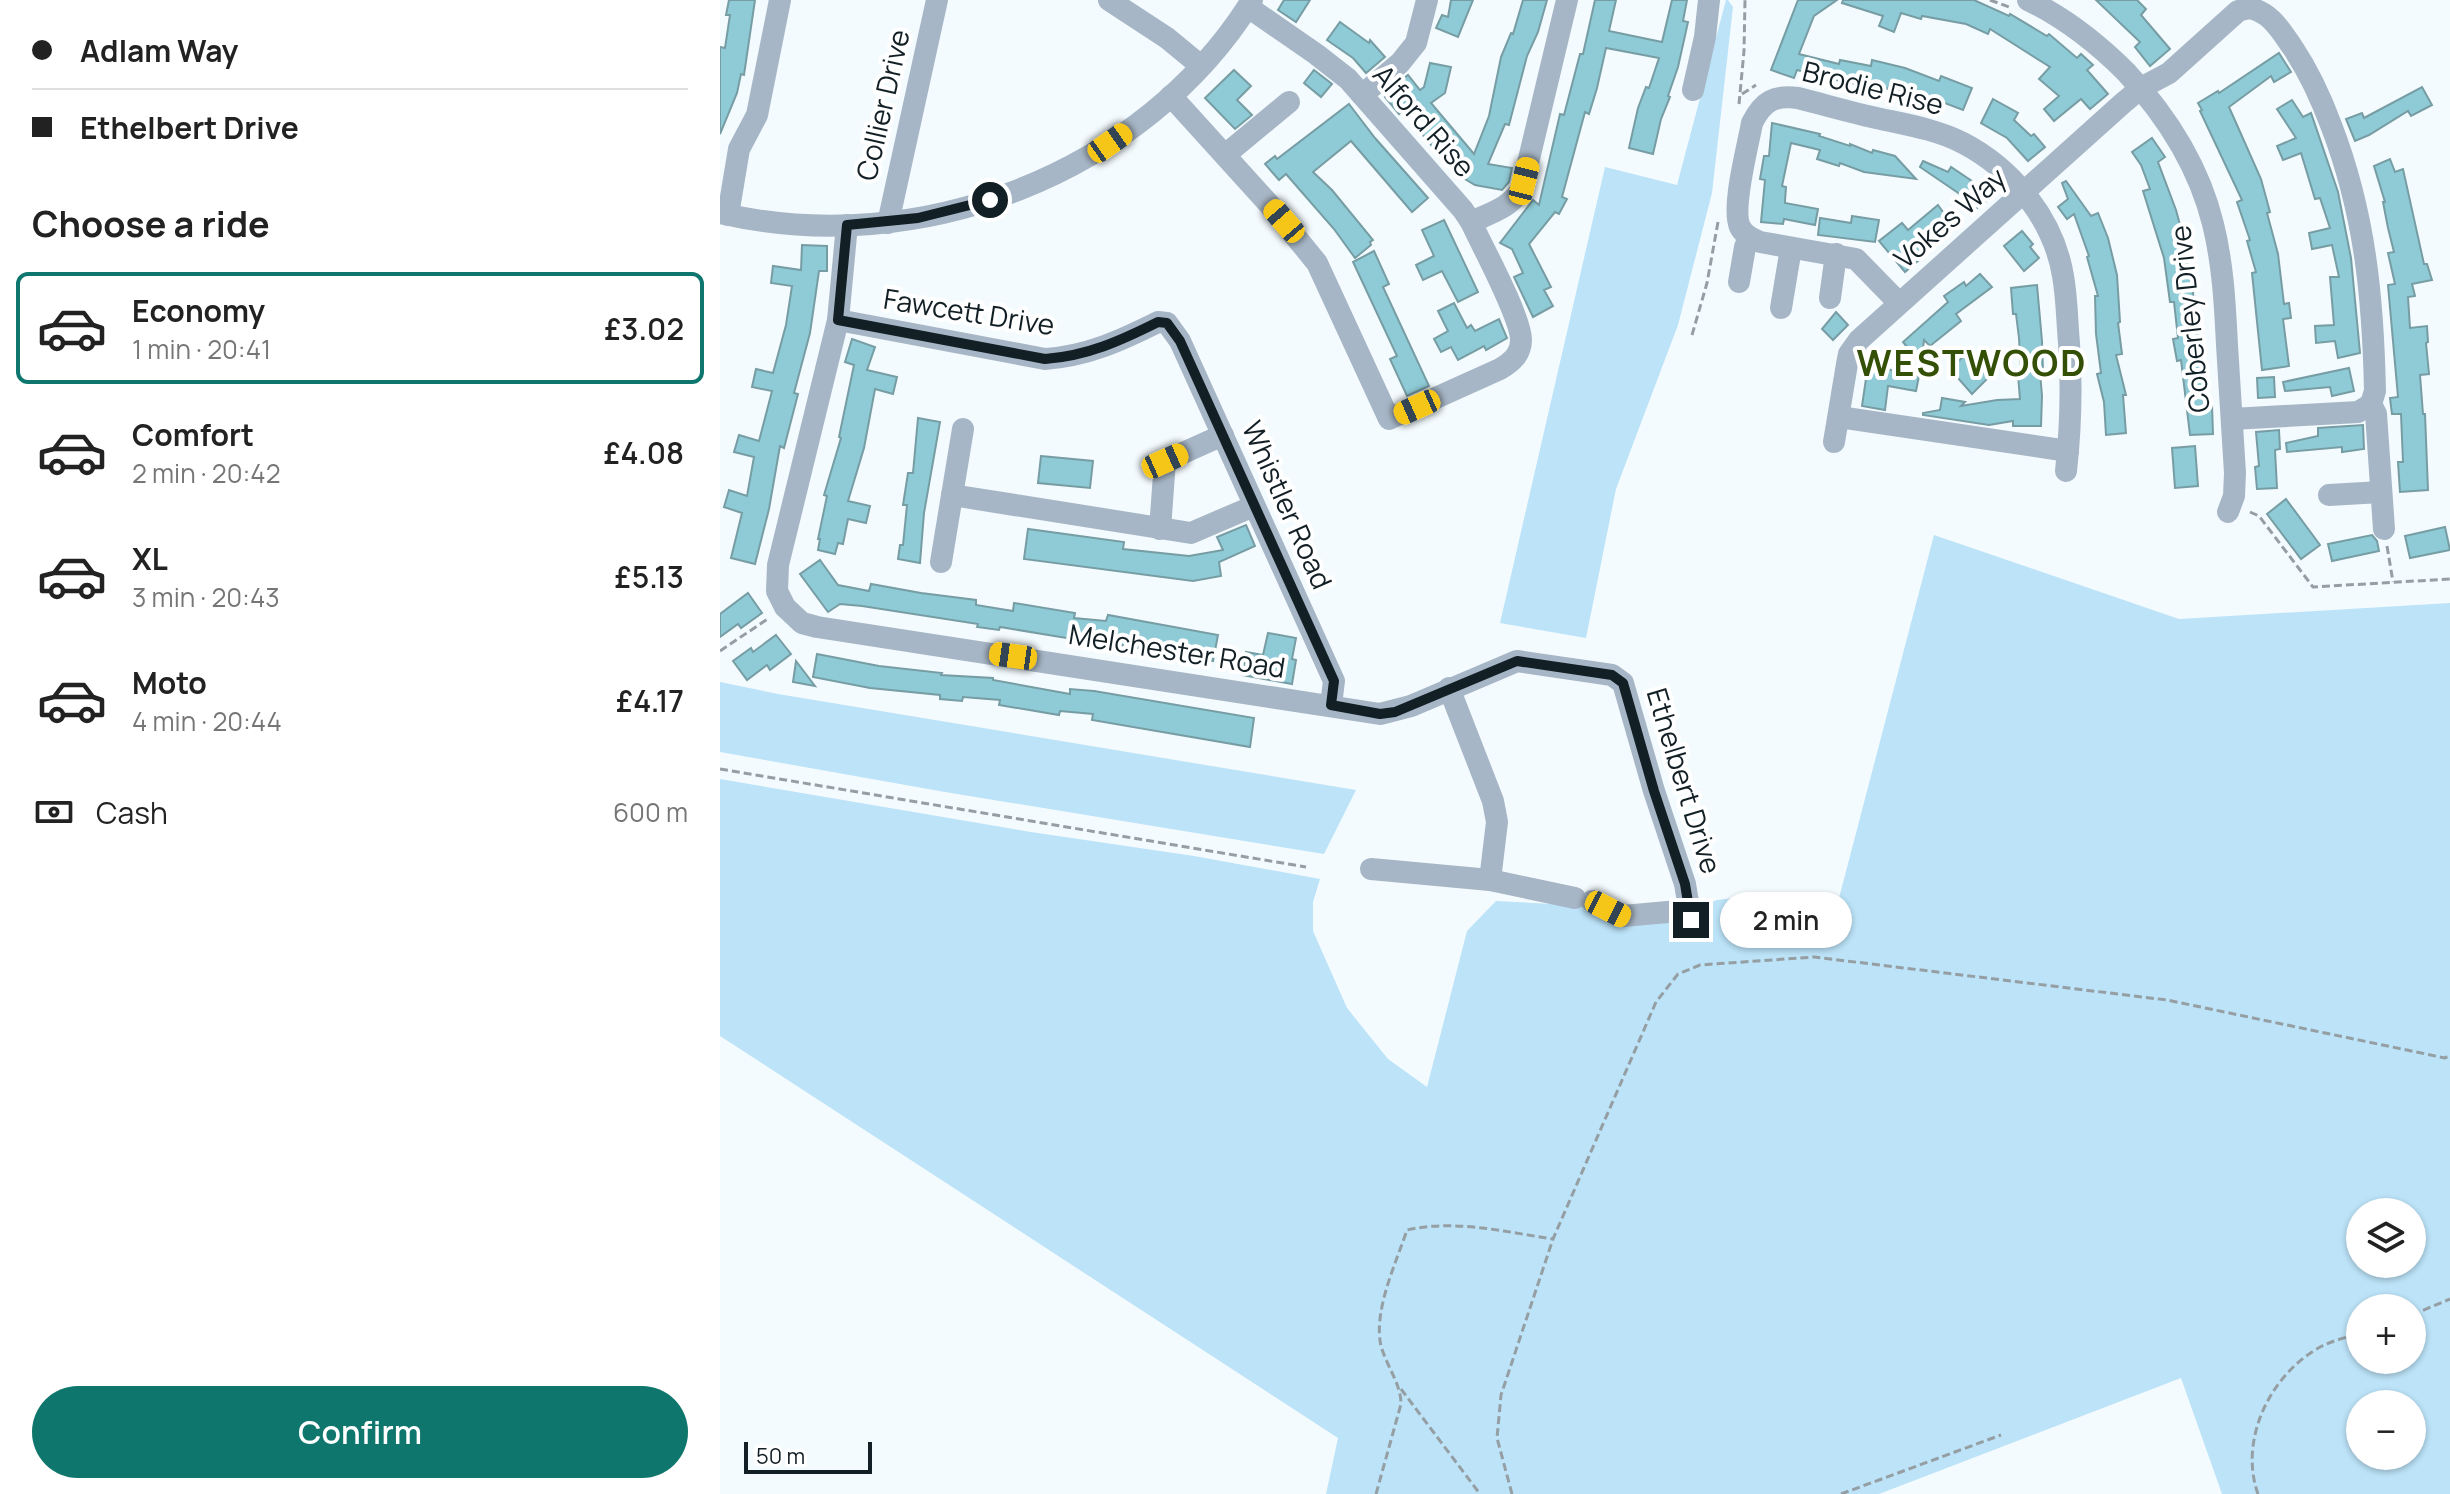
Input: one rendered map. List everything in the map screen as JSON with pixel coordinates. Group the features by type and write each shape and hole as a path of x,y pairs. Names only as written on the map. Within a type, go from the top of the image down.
{"street":[{"path":"780,0 757,115 739,149 724,214 776,223 847,225 888,223 968,207 1042,180 1110,143 1171,96 1224,41 1250,4"},
{"name":"Collier Drive","path":"888,223 937,0"},
{"path":"1109,0 1167,38 1201,66"},
{"path":"1362,95 1400,63 1416,43 1427,0"},
{"path":"1471,222 1512,202 1522,188 1567,0"},
{"path":"1693,90 1705,37 1709,0"},
{"name":"Alford Rise","path":"1225,155 1300,239 1317,263 1389,419 1500,369 1510,363 1520,350 1516,318 1471,222 1335,68 1250,4"},
{"path":"2232,419 2358,412 2374,399 2375,381 2366,251 2347,166 2322,103 2297,54 2269,16 2248,4"},
{"name":"Vokes Way","path":"1834,442 1849,354 1859,340 2141,88 2169,73 2248,4"},
{"name":"Coberley Drive","path":"2024,6 2082,33 2110,56 2165,119 2189,161 2213,223 2223,290 2235,473 2229,508"},
{"path":"1171,96 1225,155 1289,102"},
{"name":"Brodie Rise","path":"1749,237 1741,229 1737,215 1752,123 1768,102 1784,96 1943,134 1978,152 2002,170 2023,193"},
{"path":"1839,417 2067,461 2072,423 2063,274 2048,230 2023,193"},
{"path":"785,607 777,591 778,565 838,320 847,225"},
{"path":"1739,282 1749,237 1791,248 1849,256 1861,263 1899,303"},
{"path":"1781,308 1791,248"},
{"path":"1830,298 1836,254"},
{"name":"Fawcett Drive","path":"838,320 1045,359 1071,357 1102,348 1158,322 1167,323 1175,332"},
{"name":"Whistler Road","path":"1175,332 1334,681 1331,705"},
{"path":"2371,404 2376,414 2384,529"},
{"path":"941,562 963,429"},
{"path":"1160,529 1165,461 1223,435"},
{"path":"2329,495 2381,492"},
{"path":"952,495 1191,533 1254,506"},
{"name":"Melchester Road","path":"785,607 802,623 842,632 1380,714 1411,706 1517,661 1612,675"},
{"name":"Ethelbert Drive","path":"1371,869 1490,880 1583,899 1623,916 1690,915 1685,884 1623,683 1612,675"},
{"path":"1449,688 1493,801 1497,822 1490,880"}],"path":[{"path":"1990,0 2024,6"},
{"path":"2229,508 2259,516 2313,587 2450,579"},
{"path":"2384,529 2393,582"},
{"path":"720,651 785,607"},
{"path":"720,769 1306,867"},
{"path":"1512,1494 1497,1438 1501,1395 1553,1239 1656,1002 1678,974 1700,965 1814,957 2152,998 2448,1057"},
{"path":"1480,1494 1392,1377 1380,1343 1379,1318 1407,1230 1426,1226 1466,1227 1553,1239"},
{"path":"2426,1309 2450,1299"},
{"path":"2258,1494 2251,1455 2259,1419 2269,1398 2290,1369 2324,1345 2346,1338"},
{"path":"1376,1494 1401,1404 1401,1389"},
{"path":"1841,1494 2001,1435"}],"shaded area":[{"path":"1726,0 1733,7 1712,193 1678,325 1616,489 1586,638 1500,623 1605,167 1677,185"},
{"path":"1934,535 2179,619 2450,603 2450,1494 2222,1494 2181,1378 1879,1494 1326,1494 1338,1438 720,1036 720,779 1320,879 1313,902 1313,931 1347,1008 1388,1059 1427,1087 1467,931 1496,901 1630,908 1675,916 1717,900 1751,896 1798,900 1799,920 1833,921"},
{"path":"720,682 1356,790 1324,854 945,792 720,752"}],"building":[{"path":"729,0 755,0 744,75 741,74 737,93 720,134 720,47 725,48"},
{"path":"1284,0 1310,0 1296,22 1278,10"},
{"path":"1451,0 1473,0 1458,37 1436,28 1442,15 1448,17"},
{"path":"1523,0 1547,0 1527,56 1509,125 1505,124 1488,164 1512,168 1509,182 1502,190 1475,185 1453,172 1458,164 1443,145 1436,151 1422,134 1432,125 1398,83 1408,75 1420,90 1424,87 1430,63 1451,67 1445,93 1431,103 1474,154 1489,116 1501,57 1513,34"},
{"path":"1595,0 1616,0 1609,31 1662,42 1672,0 1687,0 1683,21 1688,22 1653,154 1629,148 1638,108 1659,58 1606,48 1597,88 1589,114 1585,112 1562,197 1567,199 1559,214 1555,212 1529,244 1551,287 1544,290 1553,306 1533,317 1514,277 1523,273 1512,249 1500,243 1533,200 1539,205 1560,114 1564,115 1580,54 1583,54"},
{"path":"1798,0 1837,0 1814,16 1799,54 1839,64 1840,60 1871,66 1872,60 1939,81 1941,76 1972,88 1963,110 1889,86 1888,89 1862,82 1862,85 1797,70 1794,78 1771,70"},
{"path":"1843,0 1974,0 2010,14 2047,36 2049,34 2077,58 2081,54 2093,65 2087,70 2108,94 2090,109 2081,99 2054,121 2044,109 2059,96 2039,79 2050,67 1990,29 1988,34 1966,24 1922,16 1921,19 1901,13 1894,32 1879,26 1883,16 1842,3"},
{"path":"2096,0 2137,0 2146,9 2141,15 2170,49 2150,66 2135,47 2140,42"},
{"path":"1340,22 1369,43 1370,40 1385,57 1366,73 1353,58 1327,40"},
{"path":"2279,53 2291,72 2274,82 2271,76 2229,107 2261,179 2278,254 2284,304 2289,303 2291,318 2283,319 2289,366 2262,370 2252,273 2256,272 2247,241 2250,240 2237,202 2242,200 2198,103 2219,93"},
{"path":"1234,70 1251,86 1237,100 1252,115 1235,129 1205,98"},
{"path":"1314,70 1332,84 1321,97 1304,83"},
{"path":"1398,85 1413,102 1399,114 1385,97"},
{"path":"2422,87 2432,105 2411,116 2408,111 2355,141 2346,119 2362,113 2364,118"},
{"path":"1993,99 2018,113 2014,120 2031,136 2034,134 2045,147 2028,161 2007,138 1981,123"},
{"path":"2292,100 2303,117 2311,113 2338,192 2351,258 2360,353 2338,358 2335,341 2316,343 2315,326 2334,325 2330,277 2339,277 2332,245 2312,249 2309,233 2330,228 2320,198 2315,199 2301,153 2283,160 2277,146 2296,138 2277,109"},
{"path":"1349,104 1428,198 1412,212 1351,141 1313,172 1373,240 1355,258 1286,174 1279,180 1265,164 1275,156 1277,159"},
{"path":"1772,123 1820,134 1872,153 1873,150 1895,156 1916,179 1864,172 1840,163 1839,166 1817,159 1820,150 1791,143 1782,186 1786,187 1785,203 1818,209 1815,225 1784,219 1783,224 1761,222 1765,180 1760,179 1764,156 1769,156"},
{"path":"2152,138 2165,157 2158,162 2185,243 2192,278 2196,334 2203,355 2200,356 2205,405 2212,405 2213,434 2190,435 2181,360 2177,361 2173,339 2178,338 2174,302 2170,302 2164,258 2143,191 2150,189 2141,165 2132,152"},
{"path":"2390,159 2395,172 2403,169 2424,264 2427,264 2432,280 2412,284 2415,296 2408,297 2410,328 2427,326 2429,374 2420,375 2428,490 2400,492 2398,462 2403,462 2401,414 2392,414 2390,398 2398,397 2388,285 2395,284 2388,253 2394,252 2385,202 2374,166"},
{"path":"1923,161 1948,172 1951,167 1978,185 1982,181 1994,195 1976,209 1967,199 1920,167"},
{"path":"2066,181 2091,216 2098,213 2117,275 2122,354 2116,355 2126,395 2123,395 2126,433 2106,435 2104,402 2097,374 2101,373 2096,334 2095,296 2098,296 2089,256 2074,214 2067,219 2058,207 2068,199 2062,183"},
{"path":"1938,205 1948,219 1935,230 1941,239 1917,257 1919,260 1905,272 1879,241 1902,223 1908,230"},
{"path":"1852,216 1879,220 1875,242 1818,235 1820,218 1851,223"},
{"path":"1444,220 1478,292 1458,302 1442,271 1423,280 1416,265 1434,256 1422,230"},
{"path":"2022,231 2039,258 2024,271 2004,246"},
{"path":"802,245 827,246 827,271 819,271 810,333 794,393 798,394 784,448 780,446 755,564 731,558 742,513 724,507 729,490 747,496 754,457 734,452 739,435 759,441 772,391 752,387 756,369 773,373 786,325 792,286 771,283 773,266 801,270"},
{"path":"1374,251 1389,284 1383,287 1429,386 1407,396 1390,359 1397,356 1353,262"},
{"path":"1980,274 1992,287 1956,314 1961,321 1930,346 1924,340 1921,364 1903,342 1948,302 1944,296 1964,282 1966,286"},
{"path":"2037,285 2043,372 2040,372 2041,426 2013,426 2013,421 1989,425 1923,415 1940,410 1942,398 1965,402 1961,406 2020,399 2019,338 2011,288"},
{"path":"1454,303 1467,328 1471,325 1475,331 1499,319 1507,338 1458,360 1451,347 1441,352 1434,339 1448,331 1438,311"},
{"path":"1836,312 1848,325 1833,340 1822,329"},
{"path":"852,339 875,347 867,370 897,377 893,394 875,389 864,448 848,501 870,506 866,523 848,519 843,544 838,543 835,554 818,550 818,539 827,496 824,495 841,438 854,365 845,362"},
{"path":"1967,353 1989,377 1972,394 1950,369"},
{"path":"1868,365 1919,376 1916,391 1888,386 1885,410 1862,406"},
{"path":"2349,368 2354,391 2332,396 2330,387 2285,391 2283,382"},
{"path":"2274,377 2275,397 2258,398 2257,378"},
{"path":"918,418 940,422 924,513 920,563 898,559 900,545 903,545 907,505 903,505 908,473 913,473"},
{"path":"2363,425 2364,449 2342,452 2342,447 2287,452 2286,443 2318,436 2318,428"},
{"path":"2279,430 2280,449 2275,450 2277,488 2257,489 2255,467 2259,466 2256,432"},
{"path":"2195,446 2198,486 2175,488 2172,448"},
{"path":"1041,456 1093,461 1090,488 1038,483"},
{"path":"2286,499 2320,545 2301,559 2267,514"},
{"path":"1246,525 1255,546 1219,562 1221,576 1193,581 1024,559 1028,529 1124,542 1123,549 1189,556 1223,550 1217,537"},
{"path":"2445,527 2450,550 2410,558 2405,536"},
{"path":"2372,535 2379,551 2332,561 2328,544"},
{"path":"820,560 838,585 869,591 871,584 976,600 976,605 1013,611 1014,603 1075,613 1074,618 1106,621 1108,615 1218,635 1213,661 1103,642 1102,645 1079,643 1079,640 1000,627 999,630 977,627 978,624 862,606 840,604 828,612 800,574"},
{"path":"748,593 762,613 741,628 738,624 720,637 720,614"},
{"path":"1268,633 1296,638 1292,684 1242,675 1246,652 1263,655"},
{"path":"776,635 791,654 770,670 767,665 747,680 733,661 751,648 753,652"},
{"path":"817,654 941,675 993,678 1070,694 1070,689 1094,691 1254,718 1250,747 1092,720 1093,714 1060,711 1059,715 999,705 1000,700 940,699 940,695 870,688 813,677"},
{"path":"796,661 815,686 793,682"}],"district":[{"name":"WESTWOOD","path":"1972,363"}],"route":[{"path":"990,200 941,214 888,223 847,225 838,320 1045,359 1071,357 1102,348 1158,322 1167,323 1180,341 1334,681 1331,705 1380,714 1395,712 1517,661 1612,675 1623,683 1685,884 1691,920"}]}
